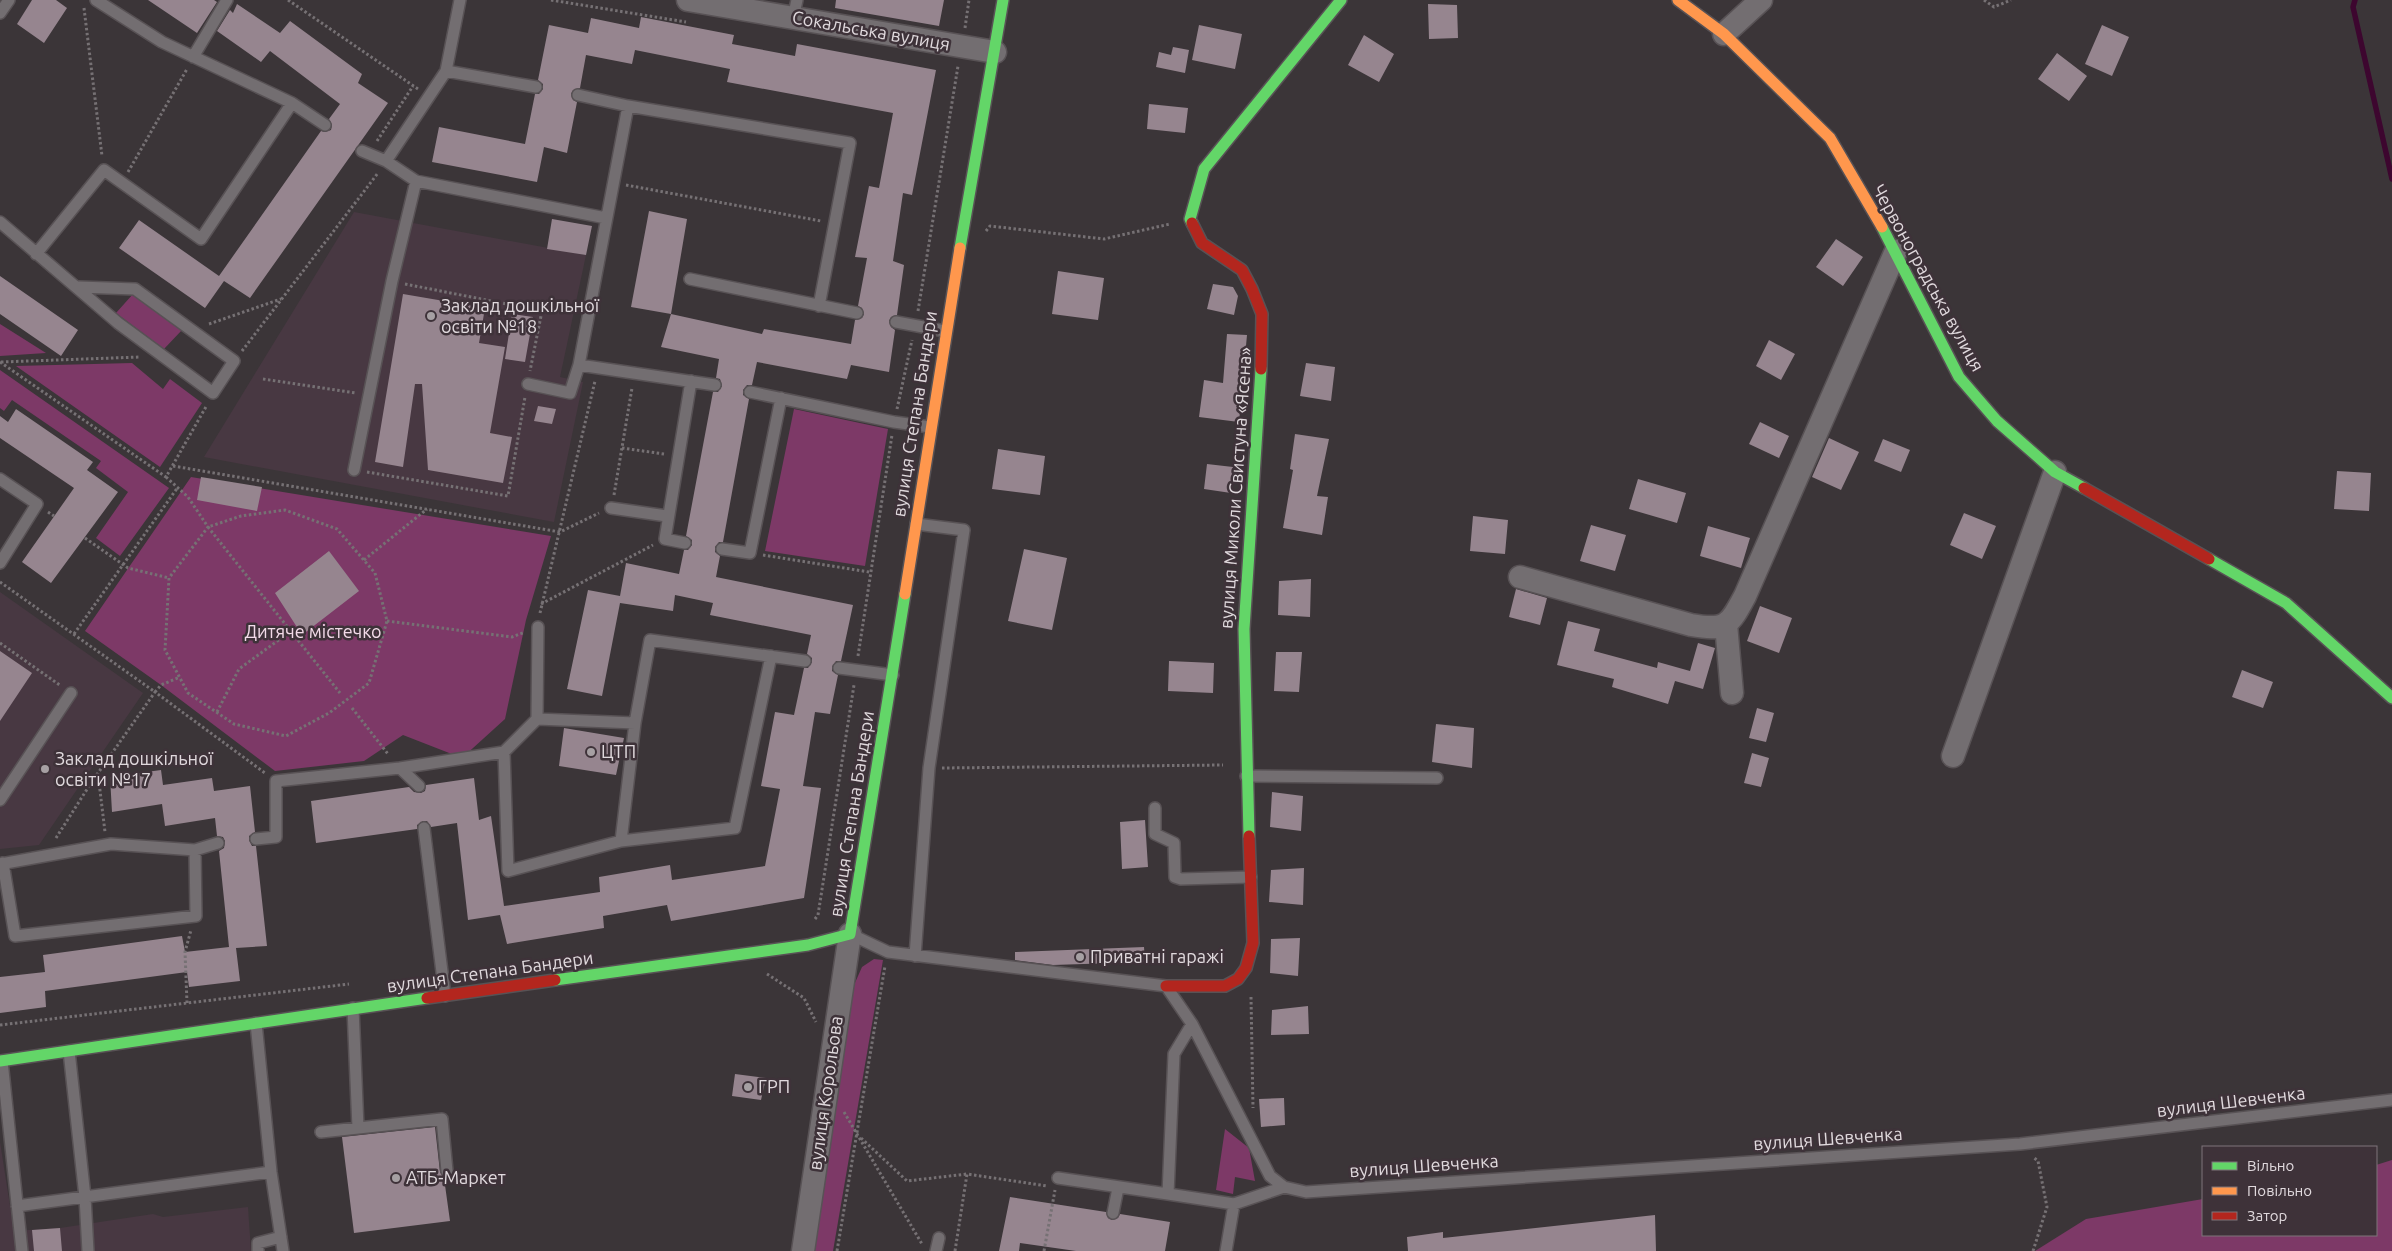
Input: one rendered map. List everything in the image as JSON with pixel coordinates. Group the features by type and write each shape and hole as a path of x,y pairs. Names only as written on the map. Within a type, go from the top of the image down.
{"street":[{"name":"вулиця Степана Бандери","path":"1,1061 353,1008 808,945 850,934 893,675 945,331 1003,0"},
{"path":"1190,219 1204,169 1341,0"},
{"name":"Червоноградська вулиця","path":"1678,0 1724,34 1830,138 1896,250 1959,377 1997,421 2055,472 2286,603 2392,698"},
{"path":"1724,34 1761,0"},
{"name":"Сокальська вулиця","path":"688,11 795,9 994,52"},
{"name":"вулиця Миколи Свистуна «Ясена»","path":"1190,219 1202,243 1242,270 1252,288 1262,314 1263,342 1244,629 1246,776 1253,942 1251,962"},
{"path":"1520,577 1691,625 1713,628 1726,624 1736,612 1745,596 1896,250"},
{"path":"1953,756 2055,472"},
{"path":"1726,624 1732,693"},
{"name":"вулиця Корольова","path":"803,1251 850,934"},
{"path":"1166,986 1226,986 1242,974 1251,962"}],"lane":[{"path":"0,13 9,0"},
{"path":"96,0 162,42 292,103 325,125"},
{"path":"193,57 227,0"},
{"path":"386,161 446,71 460,0"},
{"path":"446,71 536,87"},
{"path":"578,95 628,106 850,143 819,306"},
{"path":"36,254 104,170 201,240 292,103"},
{"path":"528,384 570,393 579,365 628,106"},
{"path":"365,152 386,161 416,180 606,218"},
{"path":"354,470 392,281 416,180"},
{"path":"0,222 118,322 213,393 234,361 135,288 79,288"},
{"path":"690,279 856,313"},
{"path":"896,322 945,331"},
{"path":"579,365 714,385"},
{"path":"685,543 665,539 667,516 690,381"},
{"path":"750,392 894,422 930,427"},
{"path":"722,549 750,553 781,398"},
{"path":"0,479 38,504 0,563"},
{"path":"611,508 667,516"},
{"path":"915,956 929,768 964,530 916,524"},
{"path":"256,839 276,836 276,781 400,768 504,752 537,719 538,627"},
{"path":"622,841 635,723 650,640 805,661"},
{"path":"504,752 508,871 622,841 735,828 770,656"},
{"path":"839,668 893,675"},
{"path":"0,800 71,693"},
{"path":"537,719 635,723"},
{"path":"400,768 419,786"},
{"path":"1246,776 1437,778"},
{"path":"1155,808 1155,834 1174,843 1175,877 1180,879 1250,877"},
{"path":"424,828 445,996"},
{"path":"195,850 196,916 15,936 2,864 106,845 195,850 218,843"},
{"path":"850,934 888,952 1166,986 1192,1024 1174,1054 1168,1194"},
{"path":"353,1008 358,1128"},
{"path":"256,1023 271,1172 283,1251"},
{"name":"вулиця Шевченка","path":"1192,1024 1270,1176 1284,1187 1306,1192 2020,1144 2392,1100"},
{"path":"69,1051 85,1197 88,1251"},
{"path":"1,1061 22,1251"},
{"path":"321,1132 442,1119 447,1171"},
{"path":"18,1206 271,1172"},
{"path":"1058,1178 1234,1204 1284,1187"},
{"path":"1113,1213 1118,1188"},
{"path":"1226,1251 1234,1204"},
{"path":"258,1251 258,1243 281,1237"},
{"path":"936,1251 938,1238"}],"path":[{"path":"83,0 104,170"},
{"path":"288,0 429,96"},
{"path":"551,0 688,11"},
{"path":"1984,0 1994,7 2010,0"},
{"path":"122,183 193,57"},
{"path":"813,921 818,916 856,671 869,572 894,422 916,326 958,66 949,64"},
{"path":"365,152 413,86"},
{"path":"234,361 386,161"},
{"path":"613,183 835,224"},
{"path":"985,232 990,226 1104,239 1190,219"},
{"path":"354,470 508,496 542,311 392,281"},
{"path":"192,330 282,299"},
{"path":"0,362 163,356"},
{"path":"0,362 166,476 178,487 188,497 208,527 340,693"},
{"path":"387,621 512,638 538,627 541,604 560,532 598,368"},
{"path":"173,466 560,532 611,508 634,373"},
{"path":"263,379 369,395"},
{"path":"166,476 213,393"},
{"path":"622,448 677,456"},
{"path":"74,634 178,487"},
{"path":"364,560 427,509"},
{"path":"285,510 337,529 364,560 375,573 387,621 369,683 329,713 286,736 234,724 188,693 165,650 169,578 208,527 241,516 285,510"},
{"path":"85,538 128,568 169,578"},
{"path":"541,604 665,539"},
{"path":"750,553 869,572"},
{"path":"0,582 276,781"},
{"path":"217,712 239,669 291,631"},
{"path":"0,643 71,693"},
{"path":"45,856 98,774 161,684 180,677"},
{"path":"352,708 400,768"},
{"path":"929,768 1246,764"},
{"path":"98,774 106,845"},
{"path":"187,1003 185,952 196,916"},
{"path":"837,1251 888,952"},
{"path":"1251,962 1253,1113"},
{"path":"771,970 762,971 804,998 819,1030"},
{"path":"0,1025 354,983"},
{"path":"857,1134 907,1181 968,1174 1055,1188 1044,1251"},
{"path":"857,1134 926,1251"},
{"path":"2020,1144 2038,1161 2047,1207 2033,1251"},
{"path":"955,1251 968,1174"}],"shaded area":[{"name":"Заклад дошкільної освіти №18","path":"354,212 586,255 560,377 583,382 554,522 204,457"},
{"name":"Заклад дошкільної освіти №17","path":"0,592 143,693 39,845 0,849"},
{"path":"0,1142 14,1231 60,1228 153,1214 163,1217 248,1207 251,1251 0,1251"}],"green space":[{"path":"133,294 182,330 164,349 116,313"},
{"path":"0,324 46,353 0,356"},
{"path":"132,363 163,389 170,379 202,403 160,467 16,366"},
{"path":"0,370 169,488 120,556 96,538 128,492 96,468 101,461 12,400 4,411 0,408"},
{"path":"794,409 888,429 865,566 765,551"},
{"name":"Дитяче містечко","path":"191,477 551,536 526,620 505,719 462,758 403,735 364,761 275,771 161,685 85,631"},
{"path":"874,959 883,960 833,1251 813,1251 854,985 862,967"},
{"path":"1225,1129 1249,1148 1255,1181 1235,1177 1233,1194 1216,1190"},
{"path":"2392,1160 2392,1251 2035,1251 2086,1219 2202,1199 2202,1236 2377,1236 2377,1165"}],"building":[{"path":"32,0 56,0 67,8 44,43 17,24"},
{"path":"148,0 214,0 217,2 197,33"},
{"path":"836,0 944,0 939,26 835,8"},
{"path":"237,4 280,33 290,21 362,74 358,83 388,103 250,298 224,281 205,308 119,248 139,220 219,276 321,131 331,130 332,125 329,119 340,104 270,51 261,62 217,31 230,10 233,13"},
{"path":"1428,4 1457,5 1458,38 1429,39"},
{"path":"641,17 734,35 732,44 795,56 797,44 936,70 912,195 903,193 893,261 904,265 897,315 891,317 889,321 891,327 895,330 889,372 851,365 847,379 757,362 752,385 747,385 743,390 743,395 749,399 723,542 719,542 715,547 715,552 720,556 716,577 853,605 841,661 836,661 832,667 832,671 838,675 830,714 815,712 803,786 821,788 804,898 671,921 667,905 603,916 604,928 507,944 500,915 468,920 457,823 431,827 427,821 423,821 417,825 417,829 316,843 311,801 409,787 414,792 421,793 425,791 426,785 474,778 479,820 491,816 504,906 600,892 599,877 670,865 672,880 765,866 780,789 761,786 775,712 794,715 804,668 808,668 812,662 812,658 807,654 811,635 710,615 713,603 675,595 673,611 620,603 602,696 567,689 588,590 620,596 626,563 679,574 684,550 688,550 692,545 692,540 686,536 713,392 718,392 722,386 720,379 716,378 719,359 661,347 671,314 762,334 764,329 851,344 855,320 862,318 864,314 862,308 858,306 867,258 855,257 869,186 879,188 893,113 727,82 730,69 635,50 632,64 586,55 580,88 573,90 571,94 573,100 577,102 567,153 544,147 537,182 432,162 439,127 525,144 535,94 539,94 543,89 543,84 538,80 549,25 588,33 591,18 639,28"},
{"path":"1199,25 1242,34 1235,69 1192,60"},
{"path":"2102,25 2129,37 2112,76 2085,64"},
{"path":"1364,35 1394,54 1379,82 1348,65"},
{"path":"1173,47 1189,50 1185,73 1156,67 1159,52 1171,55"},
{"path":"2057,53 2087,76 2069,101 2038,79"},
{"path":"1149,104 1188,108 1185,133 1147,129"},
{"path":"649,211 687,219 671,314 631,307"},
{"path":"552,219 592,226 586,255 547,249"},
{"path":"1836,239 1863,257 1843,286 1816,267"},
{"path":"1058,271 1104,278 1098,320 1052,314"},
{"path":"0,276 78,330 61,356 0,314"},
{"path":"1213,284 1233,287 1238,296 1234,315 1207,309"},
{"name":"Заклад дошкільної освіти №18","path":"403,294 485,308 479,343 505,347 490,433 512,437 503,483 428,470 422,384 415,384 403,467 375,462"},
{"path":"512,314 533,317 525,362 505,359"},
{"path":"1227,334 1247,335 1239,422 1199,417 1204,380 1223,383"},
{"path":"1769,340 1795,354 1781,380 1756,366"},
{"path":"1306,363 1335,367 1331,401 1300,396"},
{"path":"538,406 556,409 552,424 534,421"},
{"path":"16,409 93,462 87,470 118,492 51,583 22,562 74,488 0,438 0,416 8,422"},
{"path":"1760,422 1789,436 1779,458 1749,444"},
{"path":"1295,434 1329,439 1317,496 1328,497 1322,535 1283,528 1293,470 1290,469"},
{"path":"1829,438 1859,452 1841,490 1812,477"},
{"path":"1883,439 1910,450 1901,472 1874,461"},
{"path":"998,449 1045,456 1040,495 992,489"},
{"path":"1207,464 1233,467 1231,493 1204,489"},
{"path":"2337,471 2371,473 2369,511 2334,509"},
{"path":"201,477 262,487 257,511 197,500"},
{"path":"1638,479 1686,493 1677,523 1629,509"},
{"path":"1964,513 1996,526 1982,559 1950,545"},
{"path":"1473,516 1508,520 1505,554 1470,551"},
{"path":"1591,525 1626,535 1615,571 1580,561"},
{"path":"1708,526 1750,538 1741,568 1700,556"},
{"path":"1024,549 1067,558 1052,630 1008,621"},
{"path":"329,551 359,591 302,635 275,593"},
{"path":"1311,579 1310,617 1278,615 1279,581"},
{"path":"1516,589 1547,598 1540,625 1509,617"},
{"path":"1760,606 1792,618 1779,653 1747,641"},
{"path":"1568,621 1600,629 1594,651 1657,668 1658,662 1690,671 1698,643 1715,648 1703,689 1675,681 1668,704 1612,687 1614,679 1557,665"},
{"path":"0,651 32,673 0,721"},
{"path":"1276,652 1302,652 1299,692 1274,691"},
{"path":"1169,661 1214,663 1213,693 1168,691"},
{"path":"2242,670 2273,682 2263,708 2232,697"},
{"path":"1757,708 1774,713 1766,742 1749,738"},
{"path":"1436,724 1474,728 1472,768 1432,762"},
{"name":"ЦТП","path":"564,728 624,738 616,775 559,766"},
{"path":"1752,753 1769,758 1761,787 1744,783"},
{"path":"161,770 163,785 212,778 214,791 250,786 255,832 249,836 249,840 252,846 256,846 267,946 236,948 240,981 189,987 187,972 45,991 46,1007 0,1013 0,977 45,972 43,955 182,936 185,952 229,947 219,851 224,848 225,841 223,837 217,836 215,818 165,826 162,804 112,812 110,777"},
{"path":"1272,792 1303,796 1301,831 1270,827"},
{"path":"1145,820 1148,867 1122,869 1120,822"},
{"path":"1304,868 1303,905 1269,902 1271,870"},
{"path":"1300,938 1298,976 1270,973 1271,939"},
{"name":"Приватні гаражі","path":"1144,947 1145,962 1053,965 1015,960 1015,952"},
{"path":"1308,1006 1309,1034 1271,1035 1272,1010"},
{"name":"ГРП","path":"735,1074 766,1078 761,1100 732,1096"},
{"path":"1284,1098 1285,1125 1261,1127 1259,1099"},
{"name":"АТБ-Маркет","path":"435,1127 440,1172 444,1178 450,1221 354,1233 342,1137"},
{"path":"1010,1197 1106,1212 1108,1218 1112,1220 1118,1218 1120,1214 1170,1222 1165,1251 1076,1251 1020,1243 1019,1251 999,1251"},
{"path":"1655,1215 1656,1251 1408,1251 1407,1237 1443,1232 1443,1238"},
{"path":"60,1228 62,1251 34,1251 32,1230"}],"waterway":[{"path":"2355,0 2353,7 2392,179"}],"traffic: fast":[{"path":"960,248 1003,0"},
{"path":"1192,223 1190,219 1204,169 1341,0"},
{"path":"1882,227 1959,377 1997,421 2055,472 2084,488"},
{"path":"1249,836 1244,629 1261,369"},
{"path":"2209,559 2286,603 2392,698"},
{"path":"555,980 808,945 850,934 905,594"},
{"path":"0,1061 427,998"}],"traffic: slow":[{"path":"1678,0 1724,34 1830,138 1882,227"},
{"path":"905,594 960,248"}],"traffic: jam":[{"path":"1192,223 1202,243 1242,270 1252,289 1262,314 1261,369"},
{"path":"2084,488 2209,559"},
{"path":"1166,986 1225,986 1238,979 1246,968 1253,943 1249,836"},
{"path":"427,998 555,980"}],"place":[{"name":"Заклад дошкільної освіти №18","path":"431,316"},
{"name":"ЦТП","path":"591,752"},
{"name":"Заклад дошкільної освіти №17","path":"45,769"},
{"name":"Приватні гаражі","path":"1080,957"},
{"name":"ГРП","path":"748,1087"},
{"name":"АТБ-Маркет","path":"396,1178"}]}
